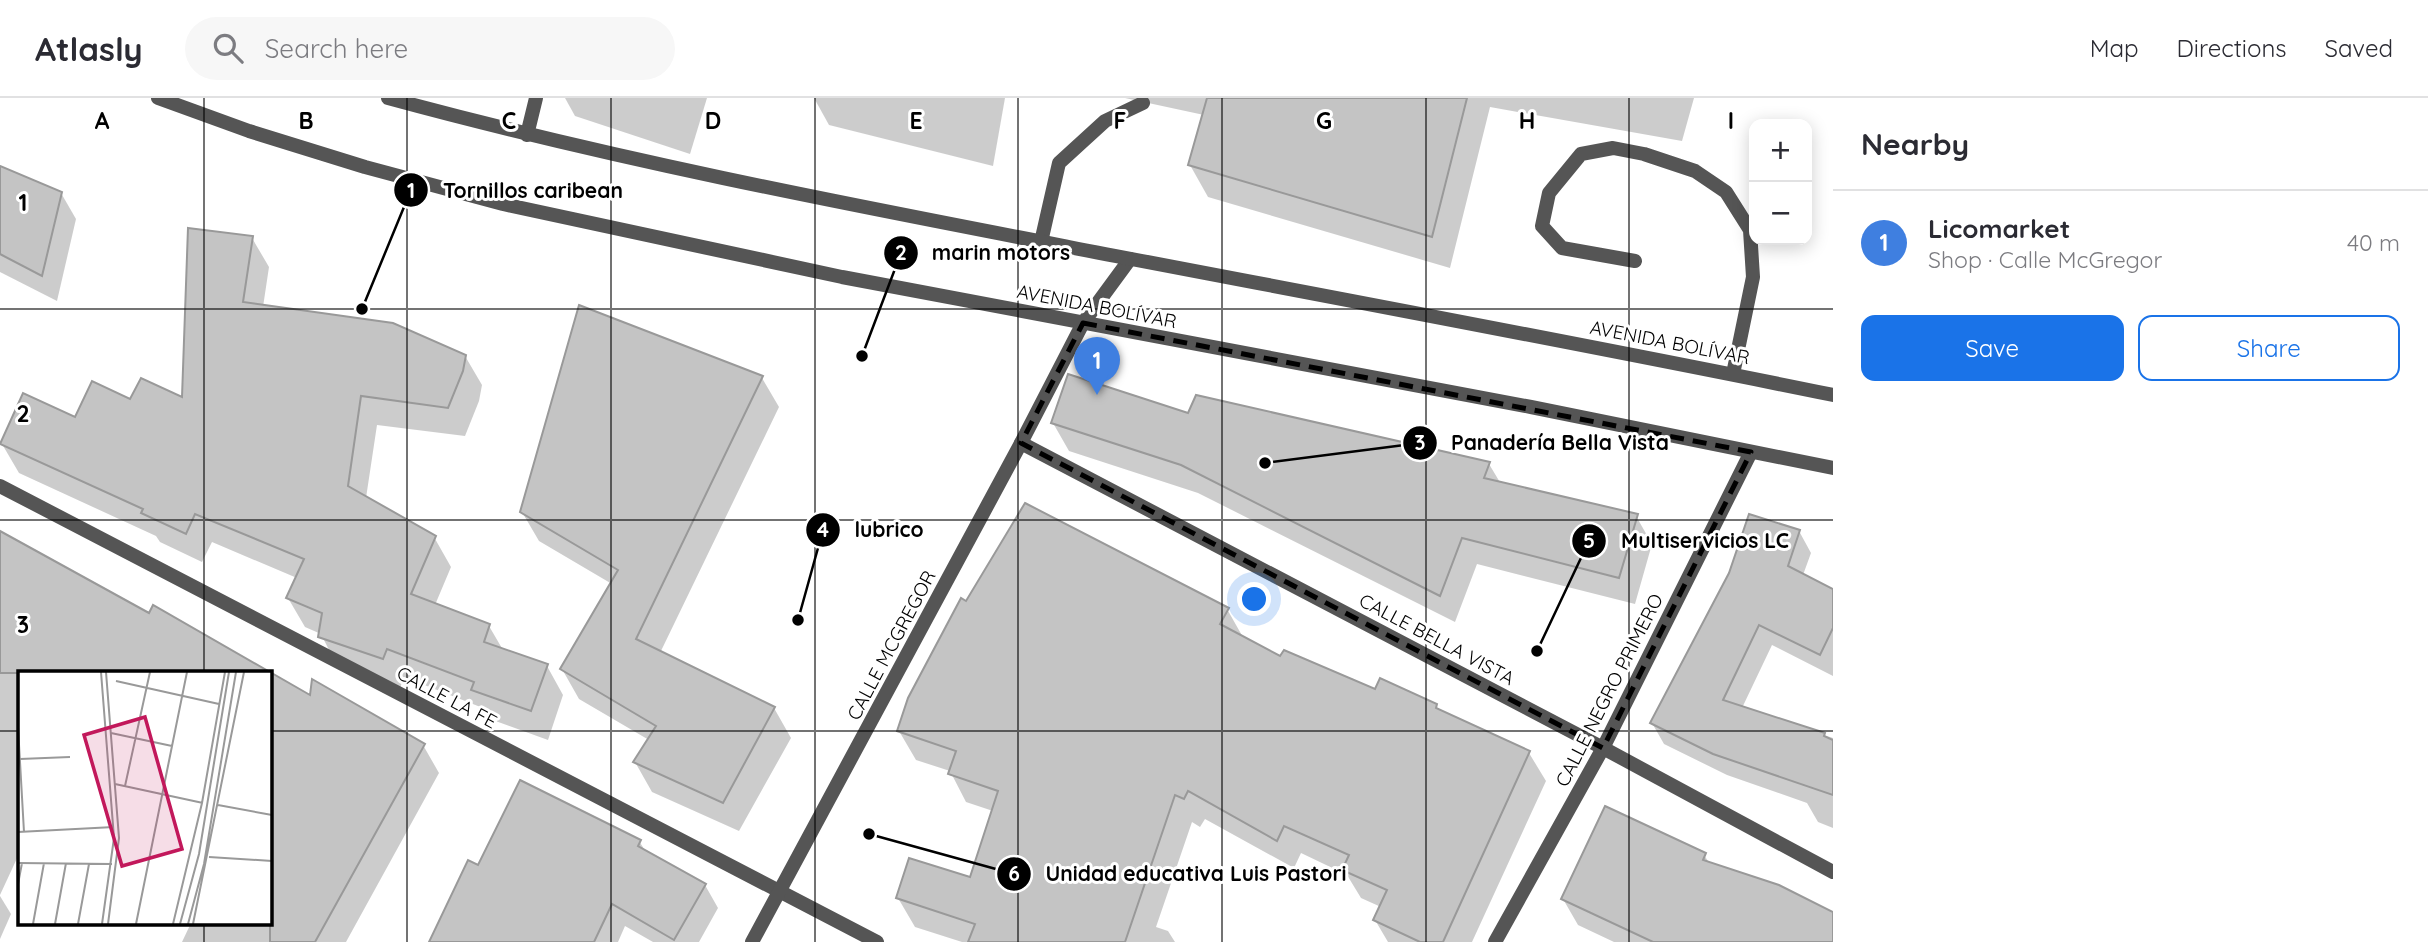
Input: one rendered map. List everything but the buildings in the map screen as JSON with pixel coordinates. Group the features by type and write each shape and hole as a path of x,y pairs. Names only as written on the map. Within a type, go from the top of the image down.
{"street":[{"name":"AVENIDA BOLÍVAR","path":"158,98 249,131 365,167 503,204 842,277 1531,407 1833,468"},
{"name":"AVENIDA BOLÍVAR","path":"388,98 527,135 852,206 1833,394"},
{"path":"527,135 536,98"},
{"path":"1041,242 1059,163 1105,121 1143,103"},
{"path":"1635,261 1562,248 1542,226 1549,193 1581,154 1613,148 1644,154 1695,171 1726,192 1750,230 1753,277 1732,374"},
{"name":"CALLE MCGREGOR","path":"752,942 1083,323 1130,259"},
{"name":"CALLE BELLA VISTA","path":"1021,443 1603,748 1833,872"},
{"name":"CALLE NEGRO PRIMERO","path":"1495,942 1603,748 1751,452"},
{"name":"CALLE LA FE","path":"0,486 877,942"}],"highlighted area":[{"path":"1083,323 1751,452 1603,748 1021,443"}],"place":[{"name":"Tornillos caribean","path":"362,309"},
{"name":"marin motors","path":"862,356"},
{"name":"Licomarket","path":"1097,395"},
{"name":"Panadería Bella Vista","path":"1265,463"},
{"name":"lubrico","path":"798,620"},
{"name":"Multiservicios LC","path":"1537,651"},
{"name":"Unidad educativa Luis Pastori","path":"869,834"}]}
